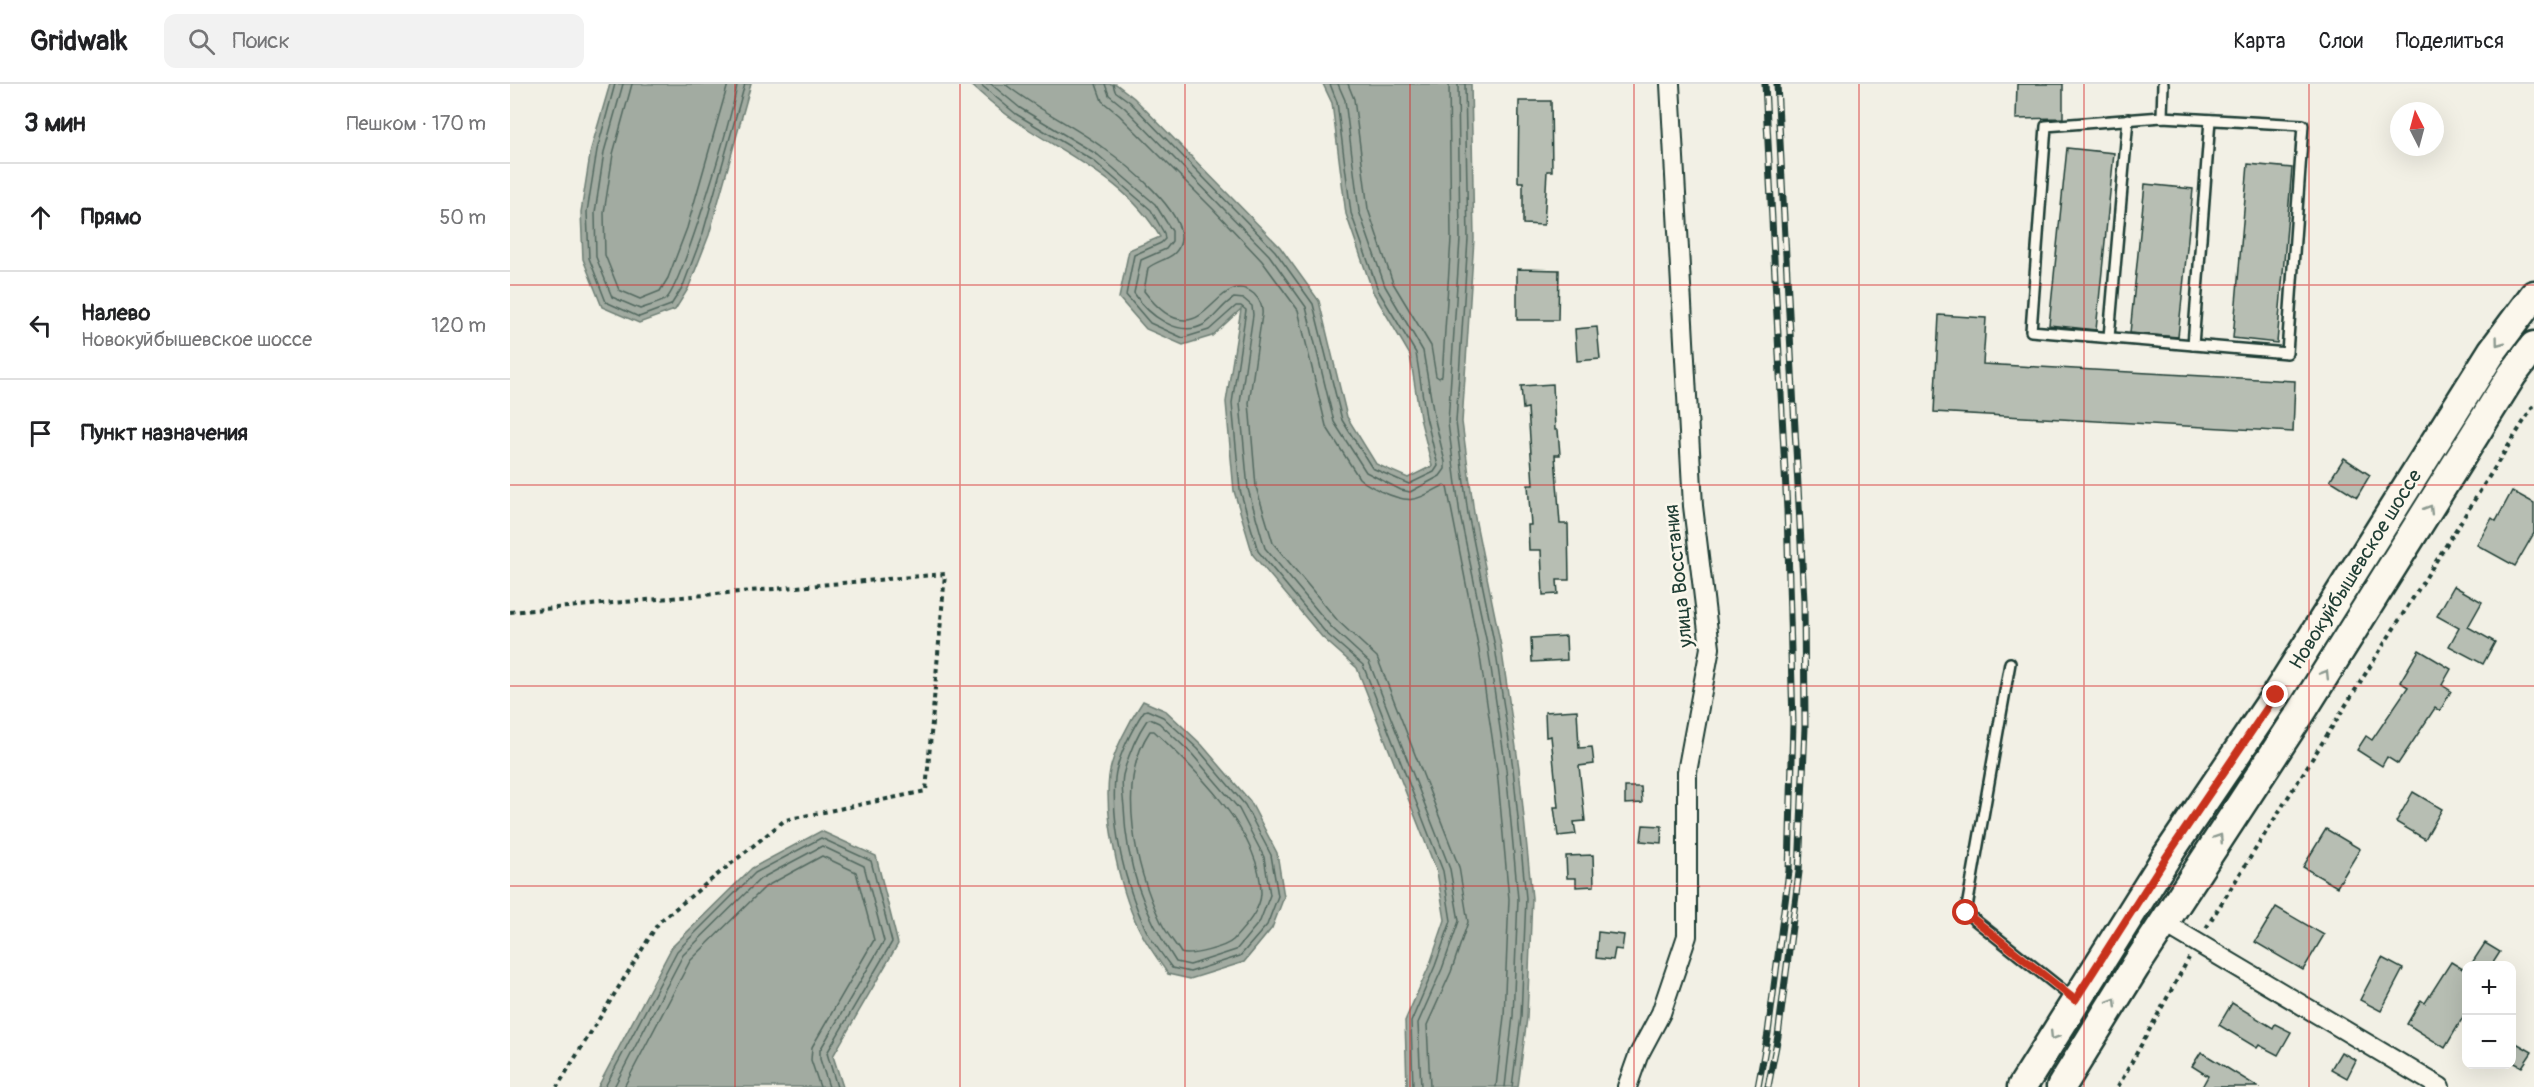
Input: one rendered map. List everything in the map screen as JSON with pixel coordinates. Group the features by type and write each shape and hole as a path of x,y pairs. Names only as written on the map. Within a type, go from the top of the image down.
{"main road":[{"name":"Новокуйбышевское шоссе","path":"2022,1087 2167,856 2276,695 2493,350 2534,295"},
{"name":"Новокуйбышевское шоссе","path":"2061,1087 2302,711 2512,375 2534,346"}],"street":[{"name":"улица Восстания","path":"1627,1087 1638,1056 1661,1013 1687,936 1687,772 1710,648 1693,506 1670,84"},
{"path":"2164,923 2440,1087"}],"lane":[{"path":"2162,117 2163,84"},
{"path":"2162,117 2303,125 2287,353 2031,331 2046,126 2162,117"},
{"path":"2109,337 2128,119"},
{"path":"2193,345 2210,120"},
{"path":"2010,663 1966,913 2075,1000"}],"path":[{"path":"2118,1087 2197,943 2534,405"},
{"path":"510,612 945,574 926,791 784,820 658,922 557,1087"}],"water":[{"path":"610,84 751,84 709,235 688,289 675,310 639,323 602,307 583,259 581,212 591,149"},
{"path":"970,84 1116,84 1134,98 1280,247 1319,301 1347,417 1376,464 1408,478 1432,466 1420,418 1410,355 1373,292 1346,214 1332,103 1323,84 1471,84 1474,239 1462,422 1474,513 1501,646 1519,768 1532,898 1527,1018 1518,1087 1407,1087 1405,1021 1430,964 1445,920 1437,872 1357,668 1322,637 1253,555 1234,491 1226,402 1241,309 1212,336 1183,345 1146,329 1119,298 1129,250 1160,237 1147,217 1113,184 1007,115"},
{"path":"1143,701 1166,711 1202,745 1250,801 1277,853 1284,897 1272,928 1244,962 1190,979 1168,974 1143,936 1121,881 1112,836 1108,794 1111,767 1122,737"},
{"path":"821,831 876,856 898,944 833,1056 843,1087 598,1087 672,947 752,868"}],"building":[{"path":"2017,84 2063,84 2063,118 2016,119"},
{"path":"1519,101 1551,101 1552,171 1547,171 1544,225 1523,224 1523,182 1518,182"},
{"path":"2067,148 2114,153 2096,330 2049,325"},
{"path":"2248,164 2292,168 2277,343 2233,338"},
{"path":"2145,184 2193,189 2178,337 2130,333"},
{"path":"1517,269 1559,270 1558,320 1517,320"},
{"path":"1939,315 1986,318 1983,364 2295,381 2293,432 1934,412"},
{"path":"1597,327 1600,359 1577,361 1575,329"},
{"path":"1553,384 1555,430 1558,430 1560,455 1555,455 1560,524 1568,524 1569,580 1557,580 1558,594 1543,595 1541,550 1529,550 1528,525 1531,525 1528,485 1533,485 1528,408 1523,409 1521,386"},
{"path":"2344,458 2370,475 2357,497 2330,480"},
{"path":"2512,491 2534,503 2534,533 2515,566 2477,545 2492,518 2496,521"},
{"path":"2454,586 2482,602 2468,627 2495,642 2483,664 2449,646 2459,628 2437,616"},
{"path":"1566,636 1567,660 1532,662 1531,638"},
{"path":"2419,650 2451,669 2442,685 2451,691 2440,711 2435,708 2398,764 2387,757 2382,766 2357,750 2366,736 2372,740 2408,687 2400,682"},
{"path":"1577,710 1579,748 1592,747 1594,764 1579,766 1585,821 1574,822 1576,834 1558,836 1554,807 1558,807 1551,736 1546,737 1545,712"},
{"path":"1625,787 1641,787 1642,803 1625,804"},
{"path":"2413,792 2442,809 2425,839 2396,822"},
{"path":"1643,825 1662,826 1661,843 1641,841"},
{"path":"2326,829 2360,849 2337,887 2303,867"},
{"path":"1593,855 1594,886 1576,887 1576,878 1567,878 1566,856"},
{"path":"2276,907 2324,935 2303,970 2255,942"},
{"path":"1598,932 1624,935 1622,950 1615,949 1613,960 1596,958"},
{"path":"2485,943 2500,952 2494,961 2473,961"},
{"path":"2382,958 2403,969 2381,1011 2360,1000"},
{"path":"2451,962 2462,969 2462,1019 2445,1048 2407,1024 2421,1000 2425,1003"},
{"path":"2232,1003 2273,1028 2275,1024 2291,1032 2278,1055 2259,1045 2257,1048 2219,1025"},
{"path":"2516,1043 2532,1052 2522,1067 2516,1064"},
{"path":"2201,1052 2258,1087 2202,1087 2208,1076 2192,1066"},
{"path":"2341,1052 2356,1060 2347,1078 2331,1069"}],"railway":[{"path":"1758,1087 1768,1033 1789,871 1793,723 1787,510 1765,84"},
{"path":"1768,1087 1778,1036 1799,872 1805,727 1804,601 1777,84"}],"route":[{"path":"1966,913 2075,1000 2167,856 2276,695"}]}
